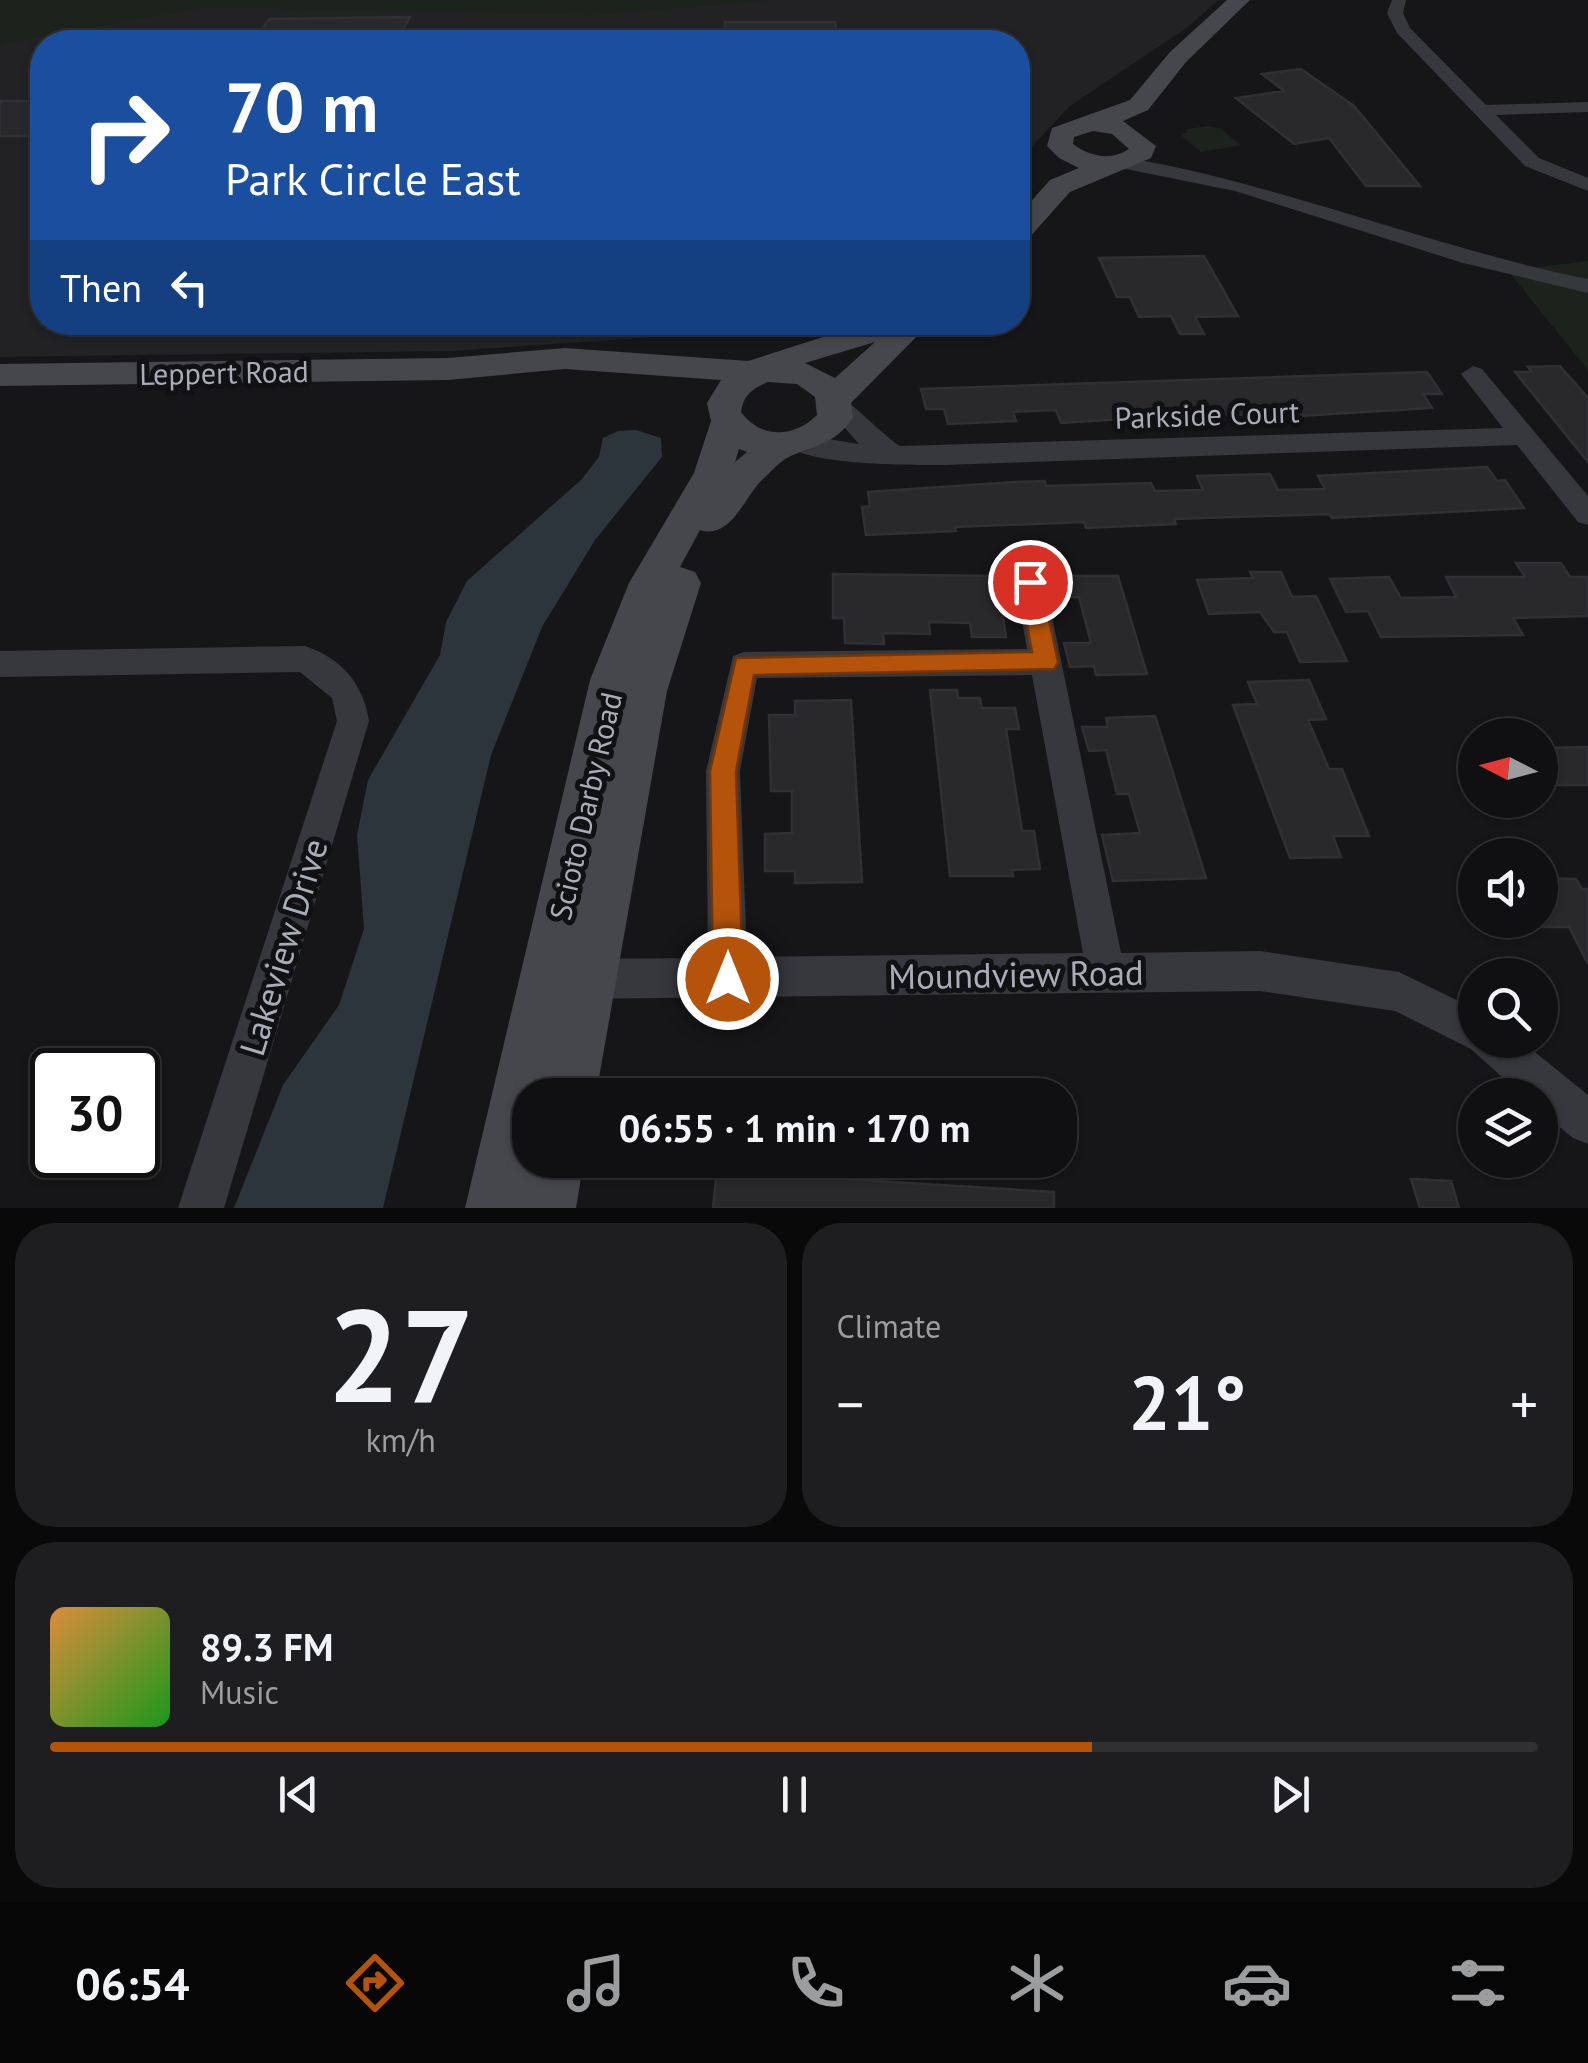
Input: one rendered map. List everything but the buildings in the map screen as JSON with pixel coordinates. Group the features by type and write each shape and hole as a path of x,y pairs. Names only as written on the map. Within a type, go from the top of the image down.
{"main road":[{"path":"1129,153 1076,158 1060,146 1058,139 1068,128 1096,124 1138,106 1178,57 1240,0"},
{"path":"1030,220 1060,186 1129,153 1181,78 1263,0"},
{"path":"1096,124 1120,128 1129,153"},
{"path":"1030,187 1047,169 1060,146"},
{"path":"870,335 863,344 764,372 728,393 726,418 743,437 788,444 827,429 835,402 902,335"},
{"name":"Leppert Road","path":"448,369 490,360 581,356 764,372"},
{"name":"Leppert Road","path":"0,375 448,369 486,376 578,374 648,380 700,394 726,418"},
{"path":"764,372 821,382 835,402"},
{"name":"Scioto Darby Road","path":"566,1078 568,979 613,680 650,584 714,473 726,418"},
{"name":"Scioto Darby Road","path":"497,1208 568,979 662,628 688,560 713,512 742,477 788,444"},
{"path":"544,1208 550,1178"}],"street":[{"path":"1399,0 1395,13 1403,30 1541,171 1588,185"},
{"path":"1481,110 1588,106"},
{"path":"1129,153 1495,268 1588,286"},
{"path":"1473,374 1519,436 1588,514"},
{"path":"835,402 864,435 896,456"},
{"name":"Parkside Court","path":"788,444 896,456 1519,436"},
{"path":"1030,582 1106,973"},
{"name":"Lakeview Drive","path":"1,666 305,660 345,686 353,721 201,1208"},
{"path":"728,979 723,771 744,665 1046,662"},
{"name":"Moundview Road","path":"568,979 1260,971 1362,983 1399,992 1458,1022"},
{"path":"1510,1058 1588,1122"}],"shaded area":[{"path":"0,0 1219,0 1185,29 1070,106 1030,148 1030,30 30,30 30,335 682,335 453,351 0,357"},
{"path":"0,0 775,0 594,15 206,7 79,30 30,30 30,39 0,48"},
{"path":"1220,128 1241,145 1201,152 1182,136 1188,129"},
{"path":"1588,261 1588,370 1508,271"},
{"path":"636,430 661,438 662,457 595,540 542,627 491,755 383,1208 234,1208 283,1085 339,1005 364,929 357,835 368,780 440,655 446,622 467,581 582,479 599,457 603,438 618,431"}],"route":[{"path":"728,979 723,771 744,665 1046,662 1030,582"}]}
